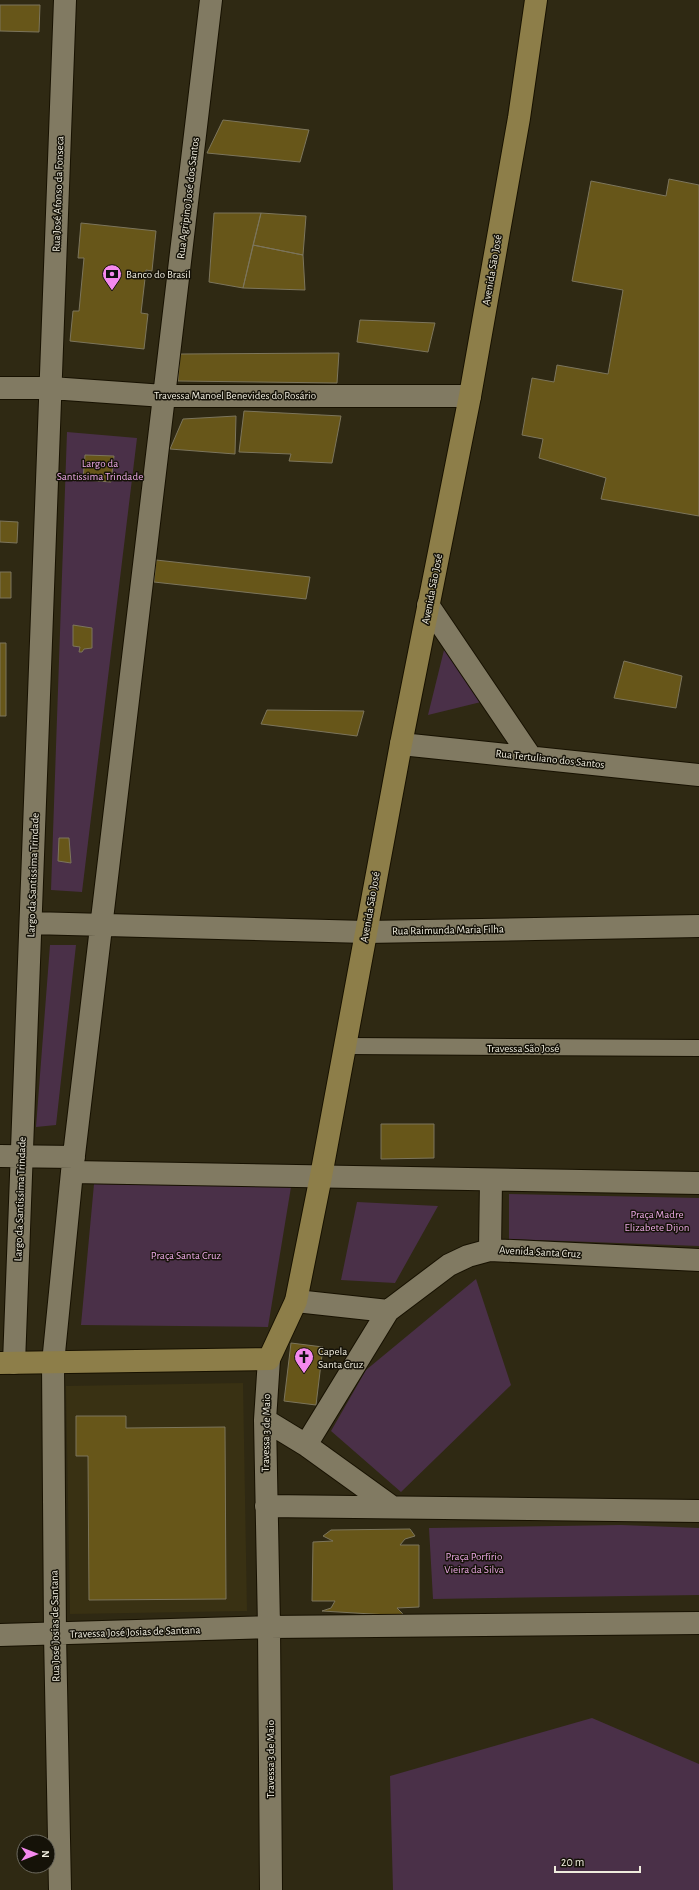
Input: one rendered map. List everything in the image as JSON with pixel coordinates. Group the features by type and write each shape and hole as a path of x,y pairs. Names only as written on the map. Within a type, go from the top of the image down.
{"main road":[{"name":"Avenida São José","path":"321,1176 401,744 470,396 518,126 536,0"},
{"path":"7,1363 269,1360 296,1301 321,1176"}],"street":[{"name":"Rua José Afonso da Fonseca","path":"52,388 66,0"},
{"name":"Rua Agripino José dos Santos","path":"164,396 211,0"},
{"name":"Travessa Manoel Benevides do Rosário","path":"0,388 52,388 164,396 470,396"},
{"name":"Largo da Santissima Trindade","path":"7,1363 10,1156 31,923 52,388"},
{"path":"53,1363 73,1164 100,925 164,396"},
{"path":"428,605 530,756"},
{"name":"Rua Tertuliano dos Santos","path":"401,744 530,756 699,775"},
{"name":"Rua Raimunda Maria Filha","path":"31,923 366,932 699,926"},
{"path":"10,1156 73,1164 321,1176 699,1183"},
{"path":"490,1250 491,1180"},
{"name":"Avenida Santa Cruz","path":"306,1445 388,1311 449,1265 468,1256 490,1250 699,1260"},
{"path":"296,1301 388,1311"},
{"name":"Travessa 3 de Maio","path":"266,1506 265,1420 269,1360"},
{"name":"Rua José Josias de Santana","path":"53,1363 55,1634 60,1890"},
{"path":"265,1420 306,1445 392,1507"},
{"path":"699,1510 266,1506 269,1627 699,1623"},
{"name":"Travessa 3 de Maio","path":"269,1627 271,1890"},
{"name":"Travessa José Josias de Santana","path":"0,1635 269,1627"}],"lane":[{"name":"Travessa São José","path":"346,1046 699,1048"}],"shaded area":[{"path":"243,1383 247,1611 70,1614 66,1386"}],"green space":[{"name":"Largo da Santissima Trindade","path":"67,432 137,438 82,892 51,890"},
{"path":"445,646 481,702 428,715"},
{"path":"50,945 76,945 56,1125 36,1127"},
{"name":"Praça Santa Cruz","path":"94,1184 291,1187 268,1327 81,1325"},
{"name":"Praça Madre Elizabete Dijon","path":"509,1194 699,1198 699,1246 509,1239"},
{"path":"357,1202 438,1206 395,1283 341,1280"},
{"path":"476,1279 511,1385 401,1492 331,1431 366,1370"},
{"name":"Praça Porfírio Vieira da Silva","path":"621,1525 699,1528 699,1595 433,1599 429,1528"},
{"path":"592,1718 699,1764 699,1890 393,1890 390,1776"}],"building":[{"path":"0,5 40,5 39,32 0,31"},
{"path":"223,120 309,130 300,162 207,153"},
{"path":"669,179 699,185 699,516 601,499 606,478 539,458 543,439 522,435 532,378 554,382 557,365 608,374 623,290 572,281 591,181 666,196"},
{"path":"214,213 261,213 243,288 209,282"},
{"path":"261,213 306,216 303,255 253,245"},
{"name":"Banco do Brasil","path":"81,223 156,231 152,271 146,270 141,313 148,314 144,349 70,341 73,311 79,311 84,258 78,258"},
{"path":"253,245 303,255 305,290 243,288"},
{"path":"360,320 435,323 428,352 357,342"},
{"path":"339,353 337,383 178,381 180,354"},
{"path":"244,411 341,416 332,463 289,461 291,454 239,452"},
{"path":"236,416 235,454 170,449 183,419"},
{"path":"85,455 114,456 111,482 83,480"},
{"path":"0,521 18,522 17,543 0,542"},
{"path":"156,560 310,577 306,599 154,582"},
{"path":"0,572 11,572 11,598 0,598"},
{"path":"73,625 92,628 92,648 84,649 82,652 79,652 80,647 73,646"},
{"path":"0,643 6,643 6,716 0,716"},
{"path":"624,661 682,676 676,708 614,698"},
{"path":"267,710 364,711 357,736 261,724"},
{"path":"59,838 69,838 71,863 58,861"},
{"path":"381,1124 434,1124 434,1158 381,1159"},
{"name":"Capela Santa Cruz","path":"291,1343 323,1347 316,1405 284,1401"},
{"path":"76,1416 126,1416 126,1428 225,1427 226,1599 89,1600 88,1456 76,1456"},
{"path":"410,1529 415,1536 405,1539 400,1545 419,1545 419,1607 397,1608 405,1616 322,1611 331,1608 335,1601 312,1601 313,1542 333,1541 323,1536 331,1530"}],"place":[{"name":"Banco do Brasil","path":"112,291"},
{"name":"Capela Santa Cruz","path":"304,1374"}]}
